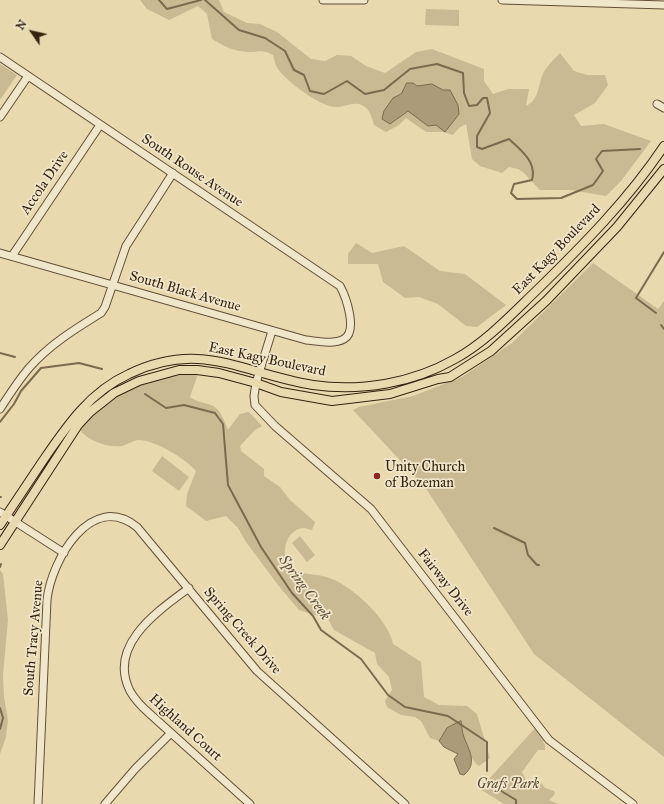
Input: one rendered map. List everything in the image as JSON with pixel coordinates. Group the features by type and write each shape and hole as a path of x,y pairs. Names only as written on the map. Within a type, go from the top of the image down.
{"main road":[{"name":"East Kagy Boulevard","path":"0,525 3,514 69,422 85,404 117,380 143,368 162,362 190,359 225,362 287,380 336,388 363,386 410,378 455,359 495,330 556,272 598,227 664,146"},
{"name":"East Kagy Boulevard","path":"0,545 78,426 90,412 114,393 139,381 179,370 197,370 219,373 256,383 281,392 332,401 390,394 457,374 491,351 546,301 617,227 664,169"}],"street":[{"path":"323,0 364,0"},
{"path":"502,0 664,5"},
{"name":"South Rouse Avenue","path":"0,57 340,286 346,299 350,320"},
{"path":"0,117 28,76"},
{"path":"657,104 664,108"},
{"name":"Accola Drive","path":"12,256 100,125"},
{"path":"0,409 19,381 42,354 100,313 110,298 113,284 126,246 173,173"},
{"name":"South Black Avenue","path":"0,253 306,340 336,341 344,339 349,333 350,320"},
{"name":"Fairway Drive","path":"272,331 256,383 254,396 255,406 263,416 370,509 549,740 634,804"},
{"path":"3,514 64,554"},
{"name":"Spring Creek Drive","path":"64,554 77,534 92,521 108,517 124,519 137,527 257,671 405,804"},
{"name":"South Tracy Avenue","path":"38,804 47,600 52,574 64,554"},
{"name":"Highland Court","path":"189,588 160,610 142,627 131,642 126,659 126,678 133,696 150,714 250,804"},
{"path":"105,804 135,769 171,734"}],"green space":[{"path":"140,0 219,0 224,12 247,23 260,24 277,32 311,59 325,61 337,55 351,56 366,66 385,73 416,52 432,49 484,69 484,81 493,94 508,89 529,89 526,106 534,99 545,70 560,53 574,71 587,75 605,75 608,85 595,103 574,115 581,126 604,124 651,141 621,181 606,196 570,190 540,190 523,172 518,169 509,167 502,173 480,166 472,159 466,124 459,128 453,135 443,132 426,132 406,118 399,125 386,132 374,125 369,111 362,105 350,104 340,107 331,106 314,99 305,93 289,81 278,69 273,55 263,51 244,52 234,50 212,39 207,14 198,6 169,20 147,9"},
{"path":"426,9 459,10 459,26 425,25"},
{"path":"0,64 17,75 0,100"},
{"path":"356,243 372,253 404,246 440,271 465,274 506,305 477,327 466,326 438,304 419,297 405,298 383,282 378,264 348,264 348,254"},
{"path":"593,263 658,309 664,301 664,757 534,654 425,487 353,410 359,407 413,396 462,377 512,343"},
{"path":"198,374 190,397 211,405 217,409 228,430 240,414 249,412 262,426 255,430 240,446 241,451 264,469 264,476 280,487 290,500 315,522 312,530 303,528 297,530 289,537 285,547 285,553 286,559 292,568 306,574 326,577 336,581 357,595 367,604 384,624 390,634 393,644 421,662 424,697 439,705 467,706 477,714 490,758 479,766 475,763 467,746 461,721 441,736 439,741 430,738 421,721 415,717 401,715 387,707 385,701 392,690 389,677 377,664 375,653 334,630 328,619 299,610 246,542 238,528 226,516 206,521 186,506 187,494 196,471 185,461 161,446 152,443 137,440 122,446 105,445 88,437 80,430 101,406 139,384 172,375"},
{"path":"162,456 189,477 179,491 152,471"},
{"path":"300,536 315,555 307,562 292,543"},
{"path":"0,570 3,574 8,620 3,675 4,697 8,720 6,737 0,754"},
{"name":"Grafs Park","path":"536,727 545,739 543,742 545,745 545,750 538,750 522,772 530,787 540,781 545,788 554,791 555,794 549,800 558,804 504,804 480,789"}],"shaded area":[{"path":"407,83 413,83 417,86 432,84 443,90 450,90 458,105 459,114 445,132 436,125 428,126 408,111 390,124 382,119 384,111 393,98 401,94"},
{"path":"461,721 463,735 471,757 471,766 464,775 460,774 454,759 458,754 444,747 439,741 447,728"}],"waterway":[{"path":"159,0 167,9 201,0"},
{"path":"205,0 239,30 265,38 285,51 294,70 304,75 310,91 324,94 347,81 365,94 384,90 410,69 437,64 463,73 464,93 469,106 477,105 483,98 487,98 490,113 477,136 477,147 482,149 509,139 523,152 530,162 533,174 532,180 514,184 511,193 517,199 561,198 593,185 603,171 596,159 602,151 640,149"},
{"path":"656,313 636,298 664,252"},
{"path":"661,325 664,329"},
{"name":"Spring Creek","path":"0,353 15,357"},
{"name":"Spring Creek","path":"0,422 14,404 21,391 41,368 79,363 102,369"},
{"name":"Spring Creek","path":"145,394 166,408 184,405 215,413 223,424 228,485 261,547 292,593 313,616 321,630 361,659 388,695 405,707 448,716 487,742 487,771"},
{"path":"494,528 525,543 528,555 537,565 539,565"},
{"path":"0,708 3,718 0,729"},
{"name":"Spring Creek","path":"493,786 516,800 516,804"}],"place":[{"name":"Unity Church of Bozeman","path":"377,476"}]}
